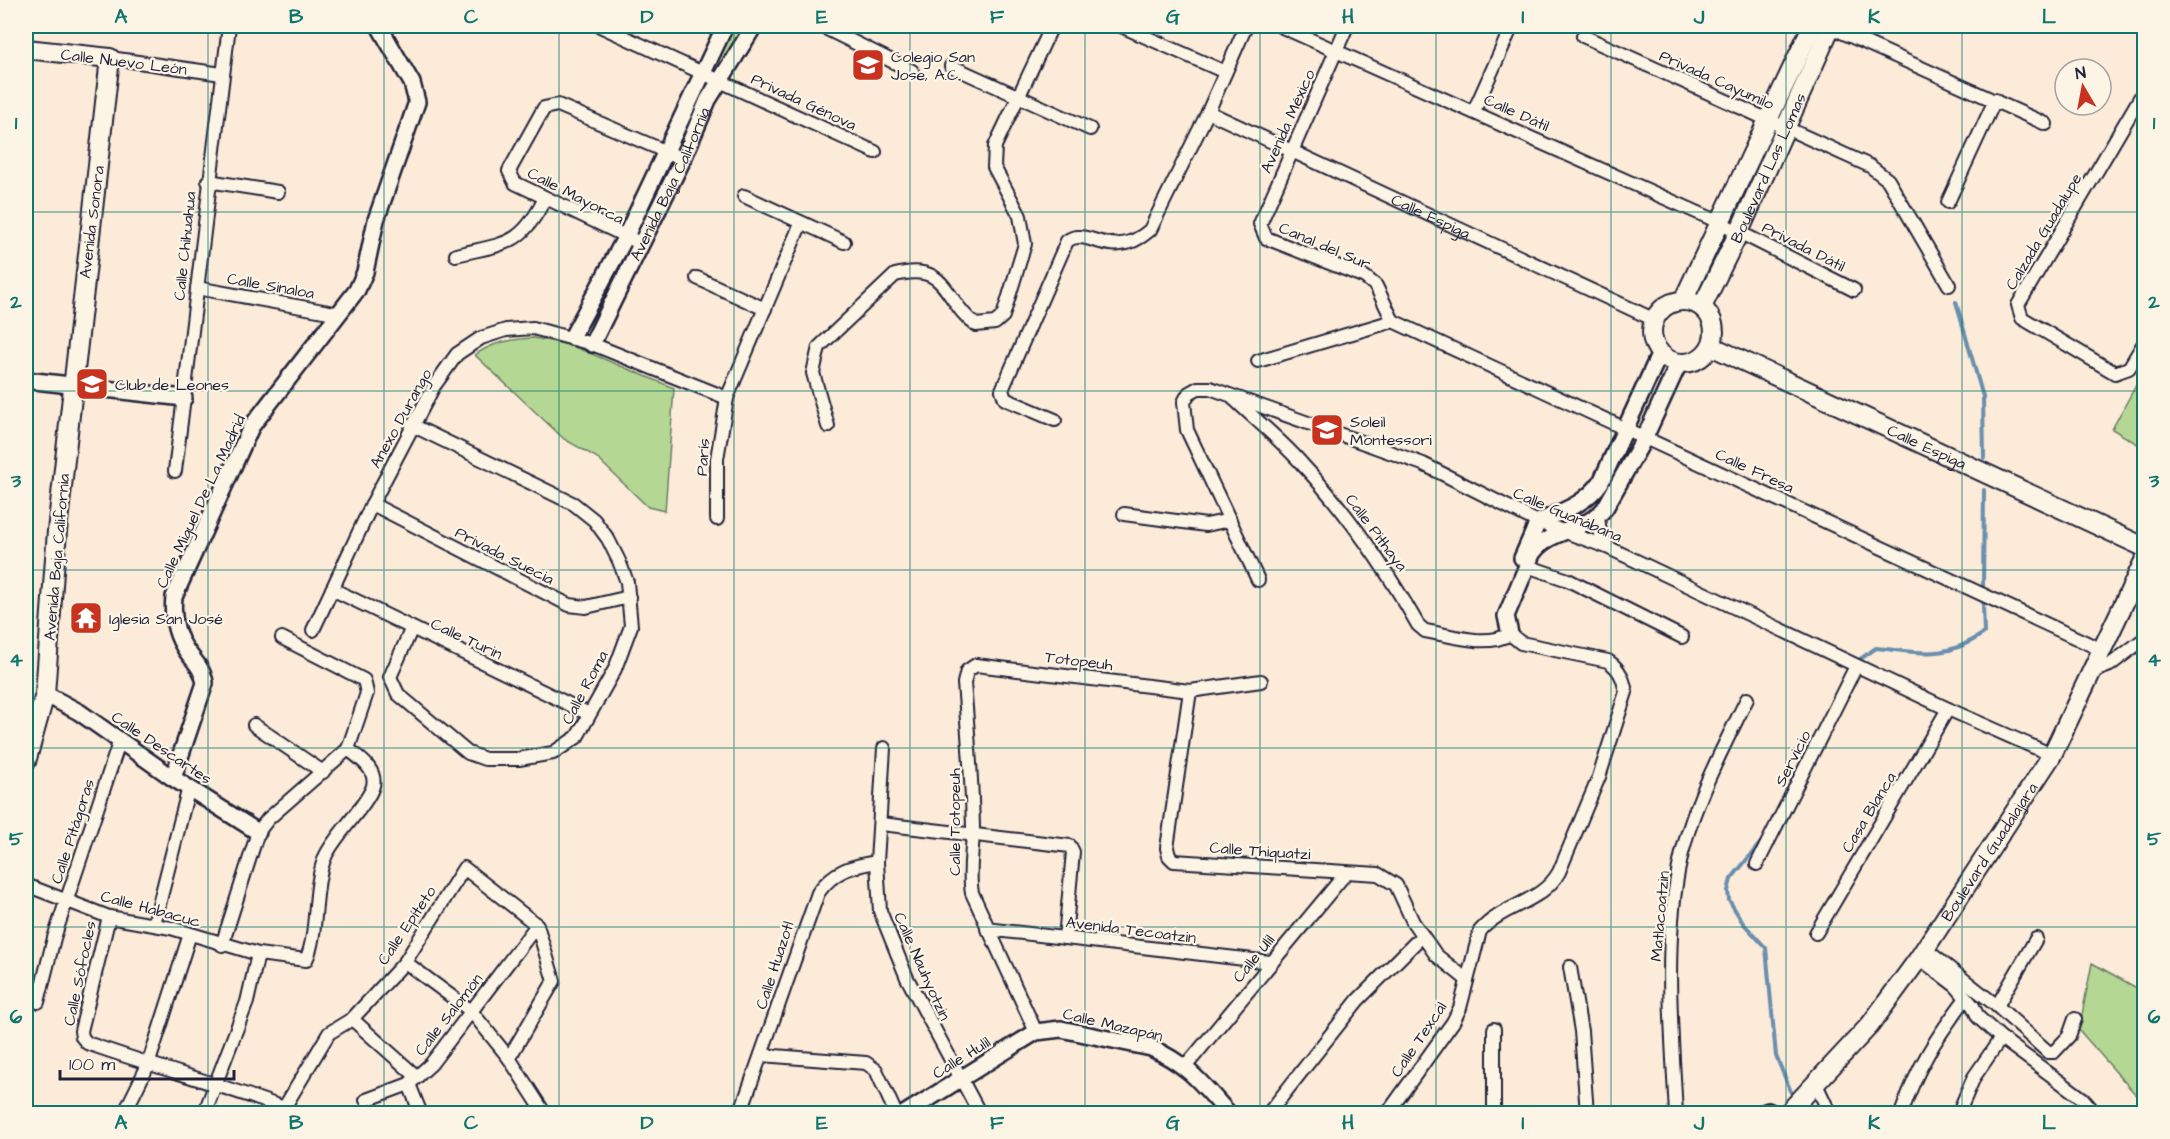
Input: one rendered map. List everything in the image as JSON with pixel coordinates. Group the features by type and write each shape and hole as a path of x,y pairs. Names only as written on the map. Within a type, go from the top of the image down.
{"main road":[{"name":"Boulevard Las Lomas","path":"1683,301 1812,26"},
{"name":"Boulevard Las Lomas","path":"1702,307 1739,232 1830,26"},
{"name":"Calle Nuevo León","path":"26,49 110,58"},
{"name":"Avenida Sonora","path":"72,386 110,58"},
{"path":"1683,301 1702,307 1713,325 1711,346 1703,356 1692,362 1679,363 1660,353 1654,343 1654,320 1661,310 1671,303 1683,301"},
{"name":"Calle Espiga","path":"1711,346 2145,547"},
{"name":"Avenida Baja California","path":"26,762 45,694 57,531 72,386"},
{"name":"Boulevard Guadalajara","path":"1784,1112 1870,1025 1922,953 2052,755 2145,561"}],"street":[{"name":"Calle Chihuahua","path":"175,471 208,181 229,26"},
{"name":"Calle Miguel De La Madrid","path":"172,778 205,683 200,668 180,639 174,623 174,597 251,428 357,290 365,272 376,220 417,102 412,83 379,26"},
{"path":"600,26 702,71"},
{"name":"Avenida Baja California","path":"572,337 625,238 725,26"},
{"name":"Avenida Baja California","path":"592,344 642,244 699,117 754,26"},
{"path":"820,26 912,70"},
{"path":"828,426 813,373 819,347 895,275 912,271 929,274 943,282 967,319 976,325 995,323 1003,316 1025,244 1020,216 994,167 995,146 1052,26"},
{"path":"1121,26 1225,72"},
{"path":"1055,420 1005,399 1002,390 1067,241 1079,236 1113,246 1125,245 1140,239 1150,230 1208,112 1246,26"},
{"name":"Calle Dátil","path":"1280,26 1474,111 1739,232"},
{"name":"Avenida México","path":"1261,231 1260,224 1347,26"},
{"path":"1474,111 1512,26"},
{"path":"1830,26 2046,124"},
{"name":"Privada Cayumilo","path":"1583,36 1870,166 1888,180 1949,285"},
{"name":"Calle Nuevo León","path":"110,58 222,74"},
{"path":"951,66 1090,129"},
{"name":"Privada Génova","path":"702,71 875,152"},
{"name":"Calzada Guadalupe","path":"2145,91 2018,305 2022,318 2115,373 2129,368 2145,343"},
{"path":"1948,202 1995,100"},
{"name":"Calle Mayorca","path":"642,244 625,238 515,183 510,171 544,108 550,104 558,105 682,159"},
{"name":"Calle Espiga","path":"1208,112 1654,320"},
{"path":"208,181 278,192"},
{"path":"744,196 844,242"},
{"path":"456,255 505,243 520,235 533,223 545,198"},
{"path":"728,398 801,224"},
{"name":"Canal del Sur","path":"1261,231 1266,238 1365,276 1376,286 1393,321"},
{"name":"Privada Dátil","path":"1739,232 1854,290"},
{"path":"697,278 765,309"},
{"name":"Calle Sinaloa","path":"197,288 340,314"},
{"path":"1258,361 1393,321"},
{"name":"Calle Fresa","path":"1393,321 2102,650"},
{"name":"Anexo Durango","path":"313,630 372,504 434,386 457,354 482,338 506,330 533,328 572,337 728,398"},
{"path":"1517,591 1518,568 1538,522 1581,503 1593,494 1660,353"},
{"path":"1510,634 1506,616 1538,545 1598,517 1645,437 1679,363"},
{"path":"26,380 184,398"},
{"name":"Calle Guanábana","path":"1258,580 1187,430 1184,415 1185,402 1189,393 1198,388 1210,388 1423,464 1538,522 1607,548 1948,709 2052,755"},
{"name":"Calle Pithaya","path":"1232,397 1302,463 1354,526 1388,572 1418,625 1425,631 1480,640 1495,640 1510,634"},
{"name":"París","path":"717,519 717,459 728,398"},
{"name":"Calle Roma","path":"411,630 390,677 391,684 398,694 468,753 484,759 519,759 553,753 577,737 615,669 631,626 630,597 619,561 608,539 594,520 574,504 412,425"},
{"name":"Privada Suecia","path":"372,504 568,605 586,608 630,597"},
{"path":"1124,514 1206,525 1230,520"},
{"path":"1598,517 1600,532 1607,548"},
{"path":"1527,566 1568,580 1682,637"},
{"name":"Calle Turin","path":"332,590 589,714"},
{"name":"Calle Texcal","path":"1387,1113 1453,1022 1460,1008 1478,937 1484,927 1551,886 1560,872 1599,777 1626,692 1623,678 1617,667 1608,661 1521,643 1510,634"},
{"path":"222,945 258,832 268,819 348,749 367,693 364,680 282,638"},
{"path":"2092,672 2110,665 2145,639"},
{"name":"Totopeuh","path":"967,671 976,664 1190,691 1261,681"},
{"name":"Servicio","path":"1757,864 1856,666"},
{"name":"Calle Totopeuh","path":"967,671 964,683 973,835 970,881 987,929 1036,1032"},
{"name":"Calle Thiquatzi","path":"1190,691 1167,848 1169,856 1174,861 1378,874 1396,885 1422,936 1439,959 1466,979"},
{"name":"Calle Descartes","path":"45,694 79,712 172,778 258,832"},
{"name":"Matlacoatzin","path":"1676,1113 1670,979 1678,872 1702,793 1747,699"},
{"name":"Casa Blanca","path":"1816,933 1948,709"},
{"path":"254,725 323,772"},
{"name":"Calle Pitágoras","path":"38,1002 47,962 120,741"},
{"name":"Calle Nauhyotzin","path":"884,748 877,862 883,919 907,978 959,1079 980,1113"},
{"name":"Calle Habacuc","path":"26,885 109,917 154,924 258,954 306,960 319,879 326,856 341,829 373,785 372,775 364,761 348,749"},
{"path":"154,924 189,787"},
{"path":"881,824 1072,848 1065,938"},
{"name":"Calle Huazotl","path":"740,1113 806,921 818,894 826,881 840,870 877,862"},
{"name":"Calle Epíteto","path":"216,1083 284,1108 329,1033 352,1019 405,962 464,868 537,925"},
{"name":"Calle Ulil","path":"1186,1066 1346,873"},
{"name":"Calle Sófocles","path":"109,917 81,1031 82,1038 87,1042 148,1065"},
{"path":"509,1058 554,981 537,925"},
{"name":"Calle Salomón","path":"366,1100 413,1081 431,1064 537,925"},
{"name":"Avenida Tecoatzin","path":"987,929 1270,962"},
{"path":"124,1113 148,1065 190,934"},
{"path":"1268,1113 1358,1000 1422,936"},
{"path":"1997,1006 2036,939"},
{"path":"1922,953 1966,998 1978,1017 2001,1038 2082,1098 2096,1113"},
{"path":"1922,953 1997,1006 2048,1052 2054,1052 2069,1036 2075,1019"},
{"path":"204,1113 247,1002 258,954"},
{"path":"405,962 471,1011 509,1058 545,1113"},
{"path":"1570,967 1581,1031 1587,1113"},
{"path":"1901,1113 1916,1071 1926,1053 1966,998"},
{"path":"352,1019 413,1081 421,1113"},
{"name":"Calle Mazapán","path":"1036,1032 1061,1029 1151,1048 1186,1066 1229,1113"},
{"path":"1494,1029 1494,1113"},
{"name":"Calle Hulil","path":"904,1113 1036,1032"},
{"path":"1958,1113 1974,1077 2001,1038"},
{"path":"761,1055 866,1063 876,1071 896,1113"},
{"path":"148,1065 216,1083"},
{"path":"1811,1087 1830,1113"},
{"path":"1760,1113 1784,1112"}],"green space":[{"path":"733,26 750,26 718,73 710,69"},
{"path":"668,158 675,162 641,232 636,230"},
{"path":"629,247 633,249 597,321 591,325 608,282"},
{"path":"534,338 570,345 674,388 665,511 648,507 596,457 564,439 475,355 503,342"},
{"path":"2140,378 2144,381 2144,448 2112,429"},
{"path":"2092,963 2144,992 2144,1104 2079,1030"}],"waterway":[{"path":"1956,302 1983,397 1984,458"},
{"path":"1983,587 1984,490"},
{"path":"1859,660 1876,648 1919,652 1957,648 1984,633 1983,604"},
{"path":"1762,841 1731,879 1728,891 1729,900 1743,923 1766,948 1776,1056 1794,1099"}],"place":[{"name":"Colegio San Jose, A.C.","path":"868,65"},
{"name":"Club de Leones","path":"92,384"},
{"name":"Soleil Montessori","path":"1327,430"},
{"name":"Iglesia San José","path":"86,618"}]}
